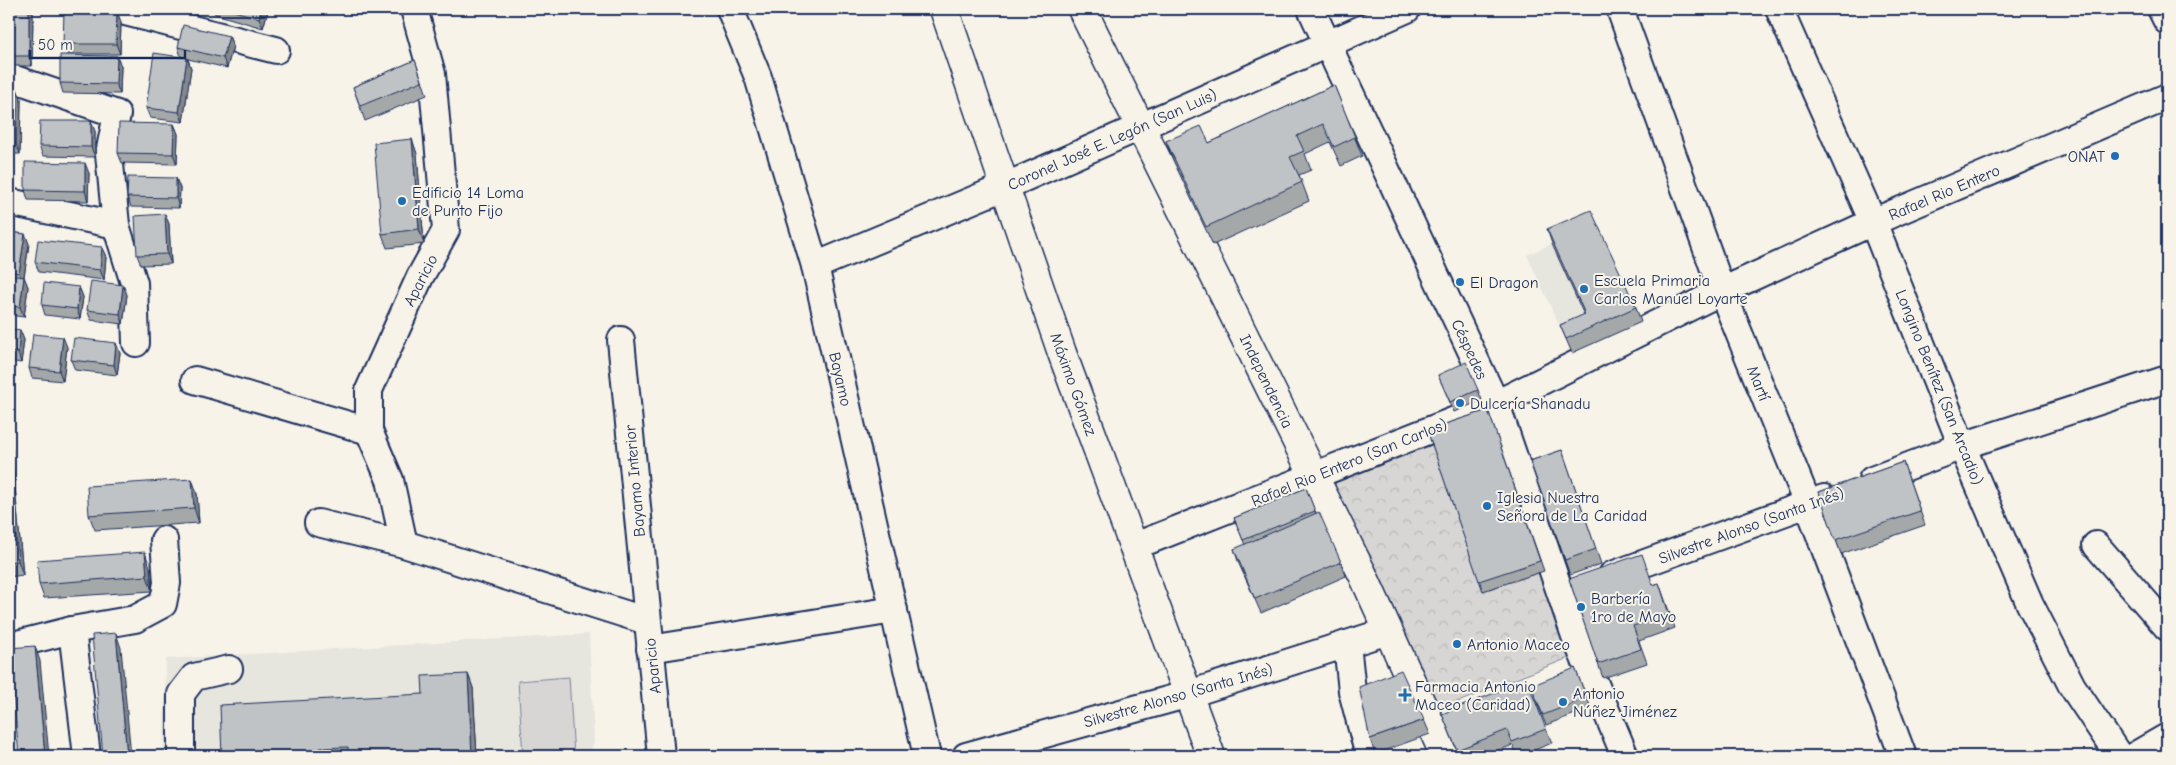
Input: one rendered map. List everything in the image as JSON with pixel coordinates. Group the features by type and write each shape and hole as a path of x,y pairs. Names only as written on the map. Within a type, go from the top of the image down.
{"main road":[{"name":"Máximo Gómez","path":"944,9 1062,354 1212,756"},
{"name":"Independencia","path":"1082,9 1315,477 1444,756"}],"street":[{"path":"113,9 276,50"},
{"name":"Aparicio","path":"404,544 390,480 369,430 369,390 420,277 446,230 432,74 414,9"},
{"name":"Bayamo","path":"730,9 758,77 815,266 927,756"},
{"name":"Céspedes","path":"1311,9 1496,404 1577,588 1586,664 1625,756"},
{"name":"Coronel José E. Legón (San Luis)","path":"815,266 1004,187 1407,9"},
{"name":"Martí","path":"1620,9 1722,291 1808,504 1903,756"},
{"name":"Longino Benítez (San Arcadio)","path":"1779,9 1873,222 1962,446 2030,604 2072,686 2119,756"},
{"path":"2161,9 2167,22"},
{"path":"9,77 117,114 109,154 116,225 134,283 136,343"},
{"name":"Rafael Rio Entero","path":"1722,291 1873,222 2167,97"},
{"path":"9,202 116,225"},
{"name":"Rafael Rio Entero (San Carlos)","path":"1135,546 1315,477 1496,404 1722,291"},
{"name":"Bayamo Interior","path":"620,340 648,621"},
{"name":"Silvestre Alonso (Santa Inés)","path":"1577,588 1962,446 2167,379"},
{"path":"195,380 369,430"},
{"name":"Aparicio","path":"318,523 404,544 648,621 661,756"},
{"path":"9,646 72,630 135,619 163,604 167,583 164,540"},
{"path":"2096,545 2167,627"},
{"path":"650,649 894,610"},
{"path":"72,630 87,756"},
{"path":"1352,691 1360,667 1391,638"},
{"name":"Silvestre Alonso (Santa Inés)","path":"966,756 1189,694 1347,644 1391,638"},
{"path":"1347,644 1352,691 1369,756"},
{"path":"1562,673 1586,664"},
{"path":"180,756 181,694 194,677 229,669"},
{"path":"1431,726 1457,716"},
{"path":"2134,756 2167,737"}],"shaded area":[{"name":"Escuela Primaria Carlos Manuel Loyarte","path":"1596,224 1641,322 1572,353 1527,255"},
{"path":"589,634 594,742 589,756 163,756 166,659"}],"green space":[{"path":"1431,440 1483,591 1544,571 1576,655 1438,710 1334,496 1336,479"},
{"path":"569,677 574,756 523,756 518,681"}],"building":[{"path":"9,9 29,9 29,56 9,56"},
{"path":"227,9 262,9 259,18"},
{"path":"64,11 117,12 116,44 63,44"},
{"path":"183,25 229,36 223,58 178,47"},
{"path":"154,53 187,58 179,112 146,108"},
{"path":"60,55 117,56 116,84 60,83"},
{"path":"415,60 422,81 360,106 353,87"},
{"path":"1334,85 1355,137 1334,147 1323,124 1297,136 1304,151 1290,157 1302,182 1206,227 1166,141 1201,126 1209,143"},
{"path":"9,89 17,89 16,144 9,144"},
{"path":"40,121 91,121 91,147 39,146"},
{"path":"119,123 174,124 173,154 118,153"},
{"name":"Edificio 14 Loma de Punto Fijo","path":"412,139 419,229 382,234 374,143"},
{"path":"25,162 85,163 85,191 25,190"},
{"path":"128,177 176,178 176,198 127,197"},
{"path":"1591,210 1636,307 1566,339 1560,325 1585,314 1547,229"},
{"path":"165,214 167,254 137,255 135,216"},
{"path":"9,232 25,234 19,273 9,271"},
{"path":"38,240 102,247 100,270 35,262"},
{"path":"9,275 24,277 20,307 9,306"},
{"path":"91,281 123,285 120,314 87,310"},
{"path":"44,283 79,287 77,309 42,305"},
{"path":"9,329 20,330 18,353 9,352"},
{"path":"33,334 63,337 59,371 29,368"},
{"path":"74,338 116,343 114,365 71,360"},
{"path":"1466,362 1478,390 1450,402 1438,375"},
{"name":"Iglesia Nuestra Señora de La Caridad","path":"1488,410 1540,561 1479,581 1427,430"},
{"path":"1562,450 1596,549 1565,560 1530,461"},
{"path":"1903,462 1920,511 1835,540 1819,492"},
{"path":"9,464 18,561 9,562"},
{"path":"192,479 194,508 89,515 87,486"},
{"path":"1306,488 1315,511 1243,540 1234,518"},
{"path":"1319,512 1341,562 1255,599 1234,549"},
{"path":"145,552 147,576 39,584 37,560"},
{"path":"1642,554 1653,585 1659,583 1669,614 1633,626 1641,649 1598,664 1569,579"},
{"path":"116,633 127,756 103,756 92,635"},
{"path":"35,646 45,756 19,756 9,648"},
{"name":"Antonio Núñez Jiménez","path":"1575,668 1587,698 1543,715 1531,686"},
{"path":"1401,670 1424,720 1370,739 1359,687"},
{"path":"468,674 472,756 431,756 431,751 394,753 395,756 348,756 348,747 320,748 320,756 222,756 220,705 423,694 422,676"},
{"path":"1527,680 1546,729 1512,742 1507,730 1457,750 1442,714"}],"place":[{"name":"ONAT","path":"2115,156"},
{"name":"Edificio 14 Loma de Punto Fijo","path":"402,201"},
{"name":"El Dragon","path":"1460,282"},
{"name":"Escuela Primaria Carlos Manuel Loyarte","path":"1584,289"},
{"name":"Dulcería Shanadu","path":"1460,403"},
{"name":"Iglesia Nuestra Señora de La Caridad","path":"1487,506"},
{"name":"Barbería 1ro de Mayo","path":"1581,607"},
{"name":"Antonio Maceo","path":"1457,644"},
{"name":"Farmacia Antonio Maceo (Caridad)","path":"1405,695"},
{"name":"Antonio Núñez Jiménez","path":"1563,702"}]}
